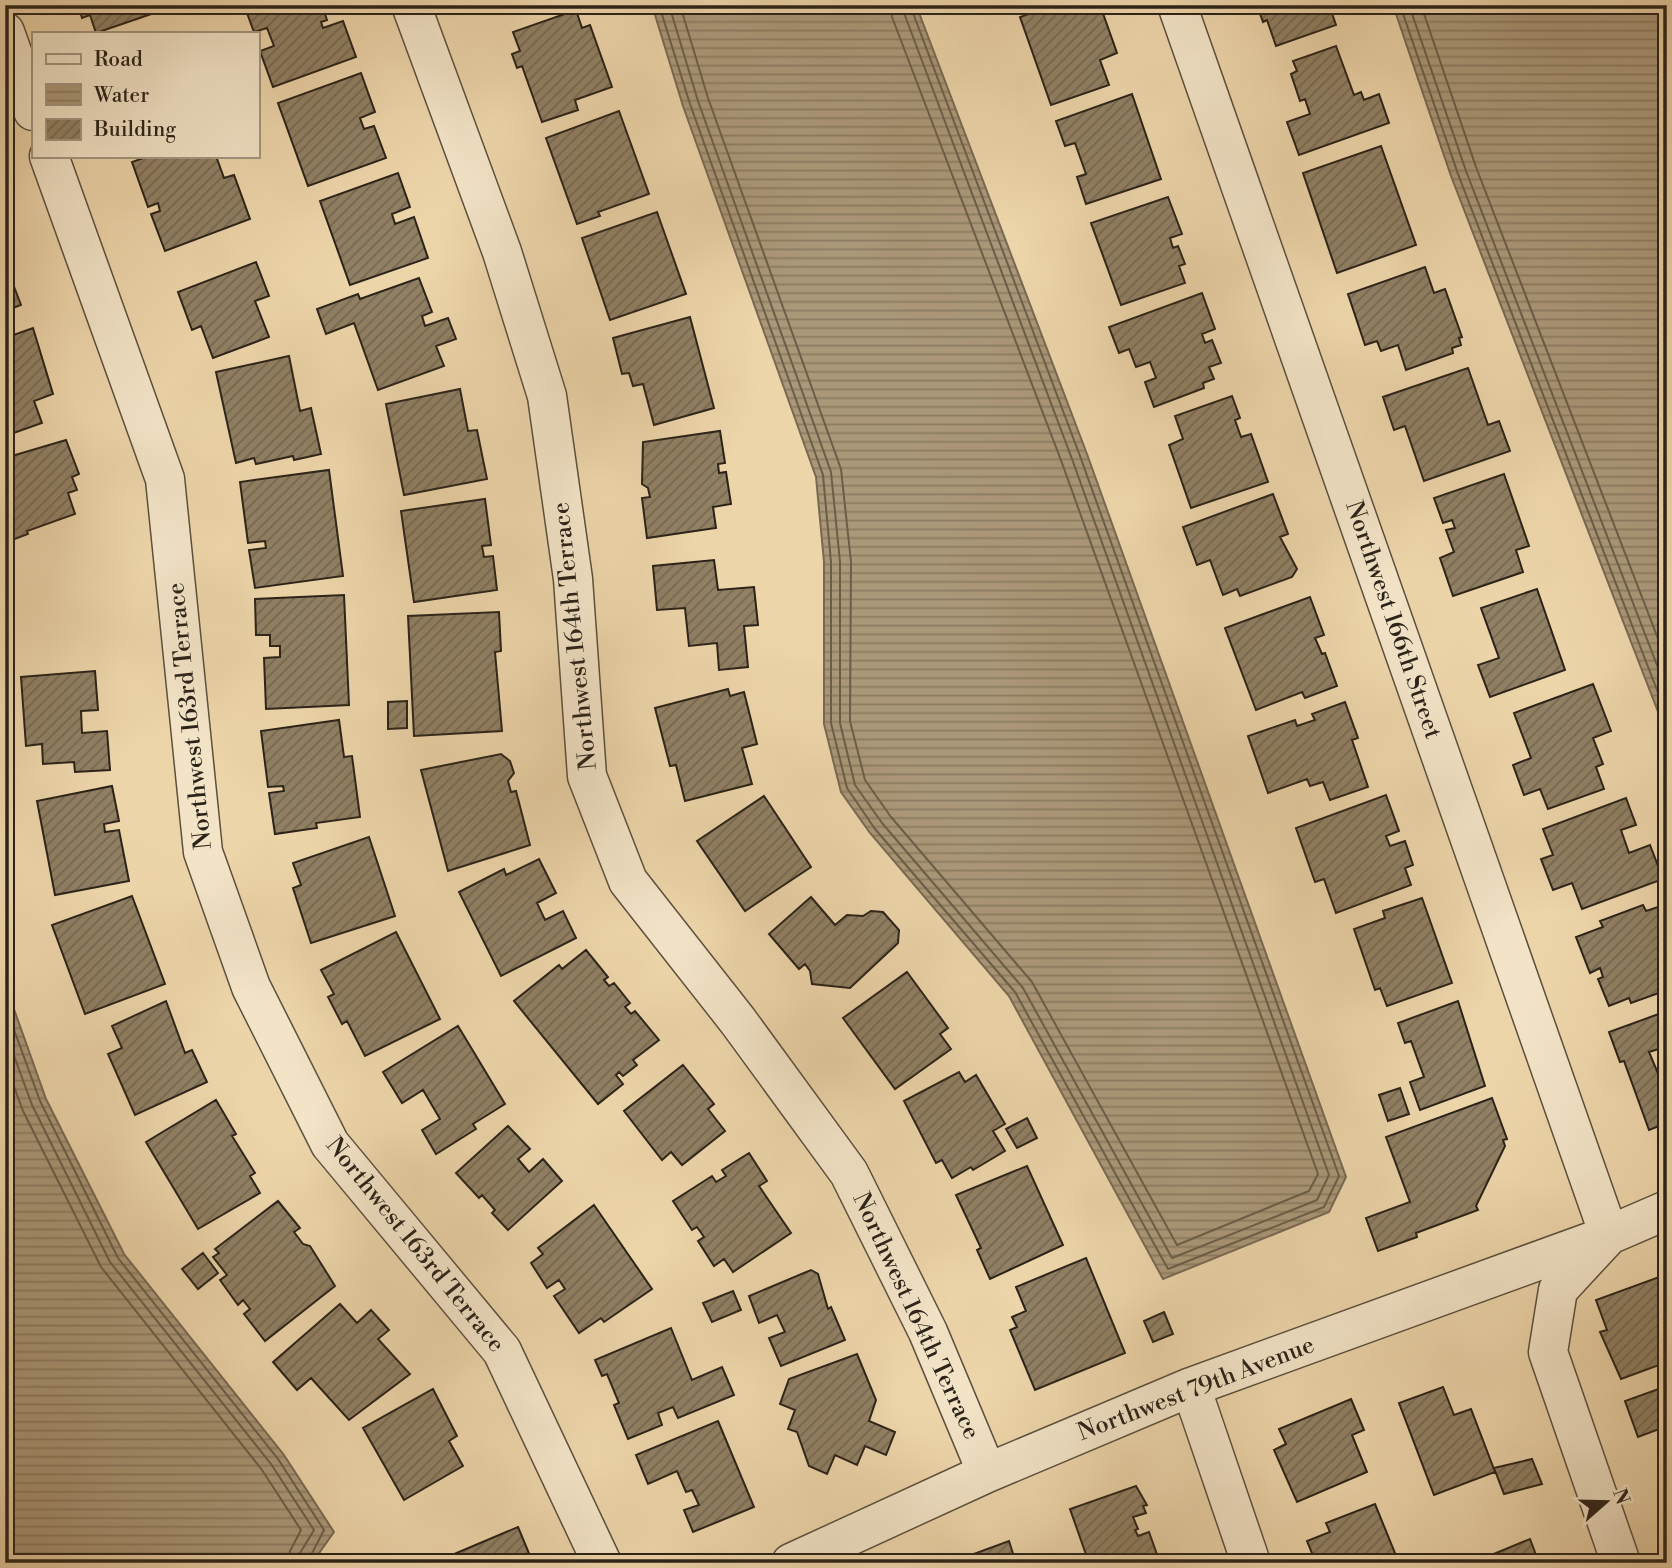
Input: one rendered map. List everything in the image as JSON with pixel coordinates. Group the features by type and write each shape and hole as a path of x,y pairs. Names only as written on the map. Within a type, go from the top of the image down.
{"street":[{"name":"Northwest 164th Terrace","path":"411,5 502,253 547,396 573,579 587,776 628,881 738,1021 849,1173 929,1332 987,1473"},
{"name":"Northwest 166th Street","path":"1177,5 1609,1235"},
{"path":"5,32 32,108"},
{"name":"Northwest 163rd Terrace","path":"50,158 165,480 203,852 251,987 330,1144 502,1351 602,1563"},
{"name":"Northwest 79th Avenue","path":"791,1563 987,1473 1191,1387 1609,1235 1667,1210"},
{"name":"Northwest 79th Avenue","path":"1609,1235 1558,1290 1548,1352 1621,1563"},
{"path":"1191,1387 1251,1563"}],"water":[{"path":"652,5 916,5 1087,454 1346,1177 1329,1212 1163,1279 1009,996 870,833 841,792 824,724 824,562 816,477 683,106"},
{"path":"1393,5 1667,5 1667,735 1451,176"},
{"path":"5,984 46,1099 124,1254 284,1455 334,1532 312,1563 5,1563"}],"building":[{"path":"78,5 155,5 157,12 99,32 96,32 90,15 82,18"},
{"path":"244,5 322,5 327,20 321,22 323,28 343,21 356,57 273,87 260,51 274,46 267,28 254,32"},
{"path":"1054,5 1100,5 1117,53 1100,60 1109,85 1051,105 1020,17"},
{"path":"1257,5 1329,5 1336,25 1276,46 1267,20 1263,22"},
{"path":"576,10 582,28 590,25 612,87 575,100 578,110 542,122 522,66 517,68 512,54 520,51 513,32"},
{"path":"1336,46 1354,95 1361,92 1364,100 1379,94 1389,123 1299,155 1287,122 1310,114 1305,99 1300,101 1291,74 1297,71 1293,61"},
{"path":"361,73 375,112 360,118 364,129 374,126 386,158 308,186 278,103"},
{"path":"1132,94 1161,179 1086,204 1077,177 1086,174 1075,143 1065,146 1056,121"},
{"path":"619,111 649,194 598,212 600,216 577,224 546,138"},
{"path":"1381,146 1416,245 1337,273 1303,173"},
{"path":"143,158 217,158 224,178 234,175 250,219 165,251 151,214 160,211 158,203 148,207 132,162"},
{"path":"398,173 410,207 392,214 395,224 414,217 428,258 350,285 320,201"},
{"path":"1168,197 1182,234 1170,238 1173,248 1178,246 1185,264 1179,266 1185,283 1121,305 1091,223"},
{"path":"657,212 686,294 610,320 582,238"},
{"path":"256,262 269,296 255,301 269,337 213,358 201,326 192,330 178,292"},
{"path":"5,263 21,305 5,311"},
{"path":"1425,267 1434,293 1445,289 1462,337 1459,338 1461,345 1452,348 1453,353 1406,370 1398,345 1381,351 1377,341 1365,345 1348,294"},
{"path":"419,278 432,312 422,316 425,326 448,318 456,339 436,346 444,366 378,390 354,323 326,334 317,309 358,294 360,299"},
{"path":"1202,293 1215,329 1202,334 1205,343 1212,340 1221,363 1209,367 1214,379 1203,383 1204,388 1154,407 1145,382 1156,378 1150,362 1136,367 1129,349 1119,353 1109,327"},
{"path":"690,317 714,408 654,425 643,384 633,386 629,373 622,374 613,338"},
{"path":"33,328 53,394 34,401 42,423 5,436 5,338"},
{"path":"289,356 300,411 311,408 321,454 294,460 293,456 256,464 254,458 236,463 216,372"},
{"path":"1468,368 1488,425 1499,421 1510,451 1424,481 1405,426 1394,430 1383,397"},
{"path":"460,389 468,431 477,430 487,479 404,495 386,404"},
{"path":"1232,396 1240,418 1235,420 1241,437 1251,434 1268,482 1191,508 1169,445 1183,439 1175,416"},
{"path":"720,431 725,463 718,464 719,473 726,472 731,504 713,507 716,528 647,538 642,498 650,497 648,488 642,484 643,442"},
{"path":"66,440 79,474 72,477 77,490 68,493 75,514 27,531 28,534 12,540 5,520 5,485 8,484 5,458"},
{"path":"329,470 343,576 255,588 249,550 266,548 265,541 248,543 240,482"},
{"path":"1504,474 1529,546 1516,550 1523,572 1453,596 1440,558 1454,552 1446,530 1455,528 1452,520 1443,523 1434,498"},
{"path":"1273,494 1288,534 1280,537 1297,569 1292,577 1240,596 1237,589 1223,595 1210,560 1197,565 1183,527"},
{"path":"485,499 491,545 482,546 484,557 493,556 497,590 414,602 401,511"},
{"path":"714,560 718,590 754,587 758,625 744,626 748,667 719,670 717,643 689,646 685,608 657,610 653,566"},
{"path":"1537,589 1565,670 1490,697 1478,665 1499,658 1481,608"},
{"path":"344,595 349,705 266,709 264,658 280,657 280,646 270,646 270,635 256,635 255,599"},
{"path":"1310,597 1324,635 1315,638 1322,654 1325,653 1337,686 1305,698 1302,692 1256,710 1225,628"},
{"path":"499,612 501,651 495,652 502,731 414,736 408,616"},
{"path":"95,671 98,710 81,711 82,733 107,731 110,770 75,772 74,762 43,764 42,744 26,746 21,677"},
{"path":"1593,684 1611,731 1593,738 1603,764 1596,767 1604,789 1548,809 1540,789 1524,795 1513,765 1531,758 1514,713"},
{"path":"728,689 730,696 744,692 757,744 742,748 752,784 685,801 676,765 670,766 655,708"},
{"path":"407,701 407,728 388,729 388,702"},
{"path":"1345,702 1358,738 1352,740 1368,787 1330,800 1323,782 1310,786 1307,779 1268,793 1248,736 1295,720 1297,726 1315,720 1312,714"},
{"path":"339,720 344,757 352,756 360,817 316,823 317,828 275,834 269,793 284,791 283,786 268,787 261,731"},
{"path":"501,754 510,761 514,773 508,781 511,792 516,791 530,845 448,871 421,770"},
{"path":"112,786 119,821 104,824 105,832 119,830 129,881 55,895 37,801"},
{"path":"1386,795 1399,831 1386,836 1390,846 1405,841 1413,865 1405,868 1411,885 1336,913 1324,879 1315,882 1296,828"},
{"path":"764,796 811,867 745,911 697,841"},
{"path":"1626,798 1636,825 1621,830 1629,853 1650,845 1663,879 1582,909 1572,883 1553,890 1541,859 1553,855 1543,829"},
{"path":"369,837 395,916 311,943 293,888 301,885 293,863"},
{"path":"539,859 556,893 537,903 545,920 563,911 576,938 501,976 459,892 504,869 506,875"},
{"path":"132,896 165,984 85,1014 52,925"},
{"path":"811,897 835,925 847,915 863,916 871,911 883,912 899,930 898,943 850,988 812,984 810,971 805,964 799,969 769,934"},
{"path":"1422,898 1452,983 1387,1006 1380,988 1375,990 1354,929 1385,918 1383,911"},
{"path":"1643,905 1646,911 1661,906 1667,920 1667,945 1658,948 1667,970 1667,990 1631,1003 1629,998 1609,1006 1598,979 1603,977 1600,968 1590,973 1576,937 1603,927 1600,921"},
{"path":"396,932 440,1019 365,1056 347,1021 342,1024 328,997 334,994 321,970"},
{"path":"586,950 608,977 604,980 609,986 614,983 630,1003 625,1007 631,1014 635,1011 659,1040 633,1060 637,1065 623,1076 619,1072 616,1075 623,1084 598,1104 514,1001 559,965 562,969"},
{"path":"907,972 948,1028 940,1034 951,1049 895,1089 843,1018"},
{"path":"166,1001 185,1053 192,1050 207,1082 135,1115 108,1054 122,1048 112,1026"},
{"path":"1458,1001 1485,1086 1420,1110 1410,1082 1424,1077 1411,1041 1405,1043 1398,1023"},
{"path":"1667,1011 1667,1052 1665,1047 1649,1052 1667,1095 1667,1123 1649,1130 1624,1061 1620,1062 1609,1032"},
{"path":"458,1026 505,1104 473,1124 476,1129 436,1154 422,1130 440,1119 423,1090 402,1103 383,1072"},
{"path":"683,1065 714,1104 708,1109 725,1131 682,1165 671,1152 662,1160 624,1111"},
{"path":"959,1072 965,1082 976,1075 1005,1124 993,1131 1005,1151 973,1170 971,1167 952,1178 942,1160 936,1163 904,1101"},
{"path":"1400,1088 1409,1114 1388,1121 1379,1095"},
{"path":"1492,1098 1507,1139 1503,1140 1505,1146 1476,1206 1478,1210 1416,1233 1417,1237 1378,1251 1366,1218 1410,1202 1386,1137"},
{"path":"216,1100 236,1134 232,1136 255,1173 250,1176 260,1193 198,1229 146,1142"},
{"path":"1027,1118 1037,1138 1017,1148 1006,1129"},
{"path":"508,1126 530,1149 518,1159 529,1172 543,1159 562,1181 508,1230 492,1213 495,1210 482,1195 479,1198 456,1173"},
{"path":"749,1153 767,1181 759,1186 791,1233 733,1272 724,1259 714,1266 698,1241 704,1237 697,1227 692,1230 673,1201 712,1176 716,1182 726,1176 722,1170"},
{"path":"1027,1166 1063,1245 990,1279 977,1250 981,1248 956,1195"},
{"path":"278,1201 300,1228 294,1232 303,1244 310,1246 335,1286 265,1341 244,1314 250,1309 243,1300 238,1305 220,1280 227,1275 213,1257 219,1253 215,1249"},
{"path":"594,1205 652,1289 604,1322 601,1318 579,1333 554,1296 565,1289 559,1280 547,1288 531,1263 543,1254 538,1248"},
{"path":"203,1253 218,1273 198,1289 182,1269"},
{"path":"1086,1258 1125,1353 1035,1390 1010,1330 1017,1327 1012,1317 1026,1311 1016,1287"},
{"path":"811,1270 818,1274 828,1309 831,1307 845,1340 781,1366 769,1338 785,1332 777,1315 759,1323 749,1296"},
{"path":"1662,1276 1667,1289 1667,1362 1621,1379 1600,1332 1607,1330 1596,1300"},
{"path":"733,1291 741,1310 712,1322 703,1303"},
{"path":"340,1304 357,1323 371,1310 389,1330 378,1339 410,1374 349,1420 311,1378 297,1390 273,1362"},
{"path":"1164,1312 1173,1334 1153,1342 1144,1321"},
{"path":"671,1328 692,1380 722,1367 734,1395 678,1418 673,1407 658,1413 662,1425 628,1439 614,1405 619,1403 607,1374 602,1376 595,1360"},
{"path":"857,1354 876,1400 869,1421 895,1432 886,1455 865,1446 857,1465 835,1455 827,1474 809,1466 797,1432 788,1429 795,1410 780,1404 789,1379"},
{"path":"1667,1386 1667,1451 1659,1429 1638,1437 1625,1401"},
{"path":"1443,1387 1454,1415 1471,1409 1495,1472 1434,1495 1399,1403"},
{"path":"433,1389 457,1436 449,1441 463,1466 404,1500 363,1428"},
{"path":"1351,1399 1364,1430 1352,1435 1367,1472 1297,1502 1274,1450 1286,1444 1279,1429"},
{"path":"718,1421 754,1507 693,1532 684,1510 699,1505 692,1490 686,1492 677,1471 648,1484 636,1455"},
{"path":"1532,1459 1542,1484 1504,1494 1494,1468"},
{"path":"1136,1486 1147,1505 1143,1506 1146,1513 1133,1517 1138,1529 1135,1530 1138,1536 1149,1532 1160,1563 1089,1563 1070,1509"},
{"path":"1375,1504 1399,1563 1316,1563 1307,1541 1330,1532 1326,1523"},
{"path":"518,1527 533,1563 433,1563"},
{"path":"1530,1539 1539,1563 1472,1563"},
{"path":"1009,1541 1016,1563 952,1563 952,1562"}]}
